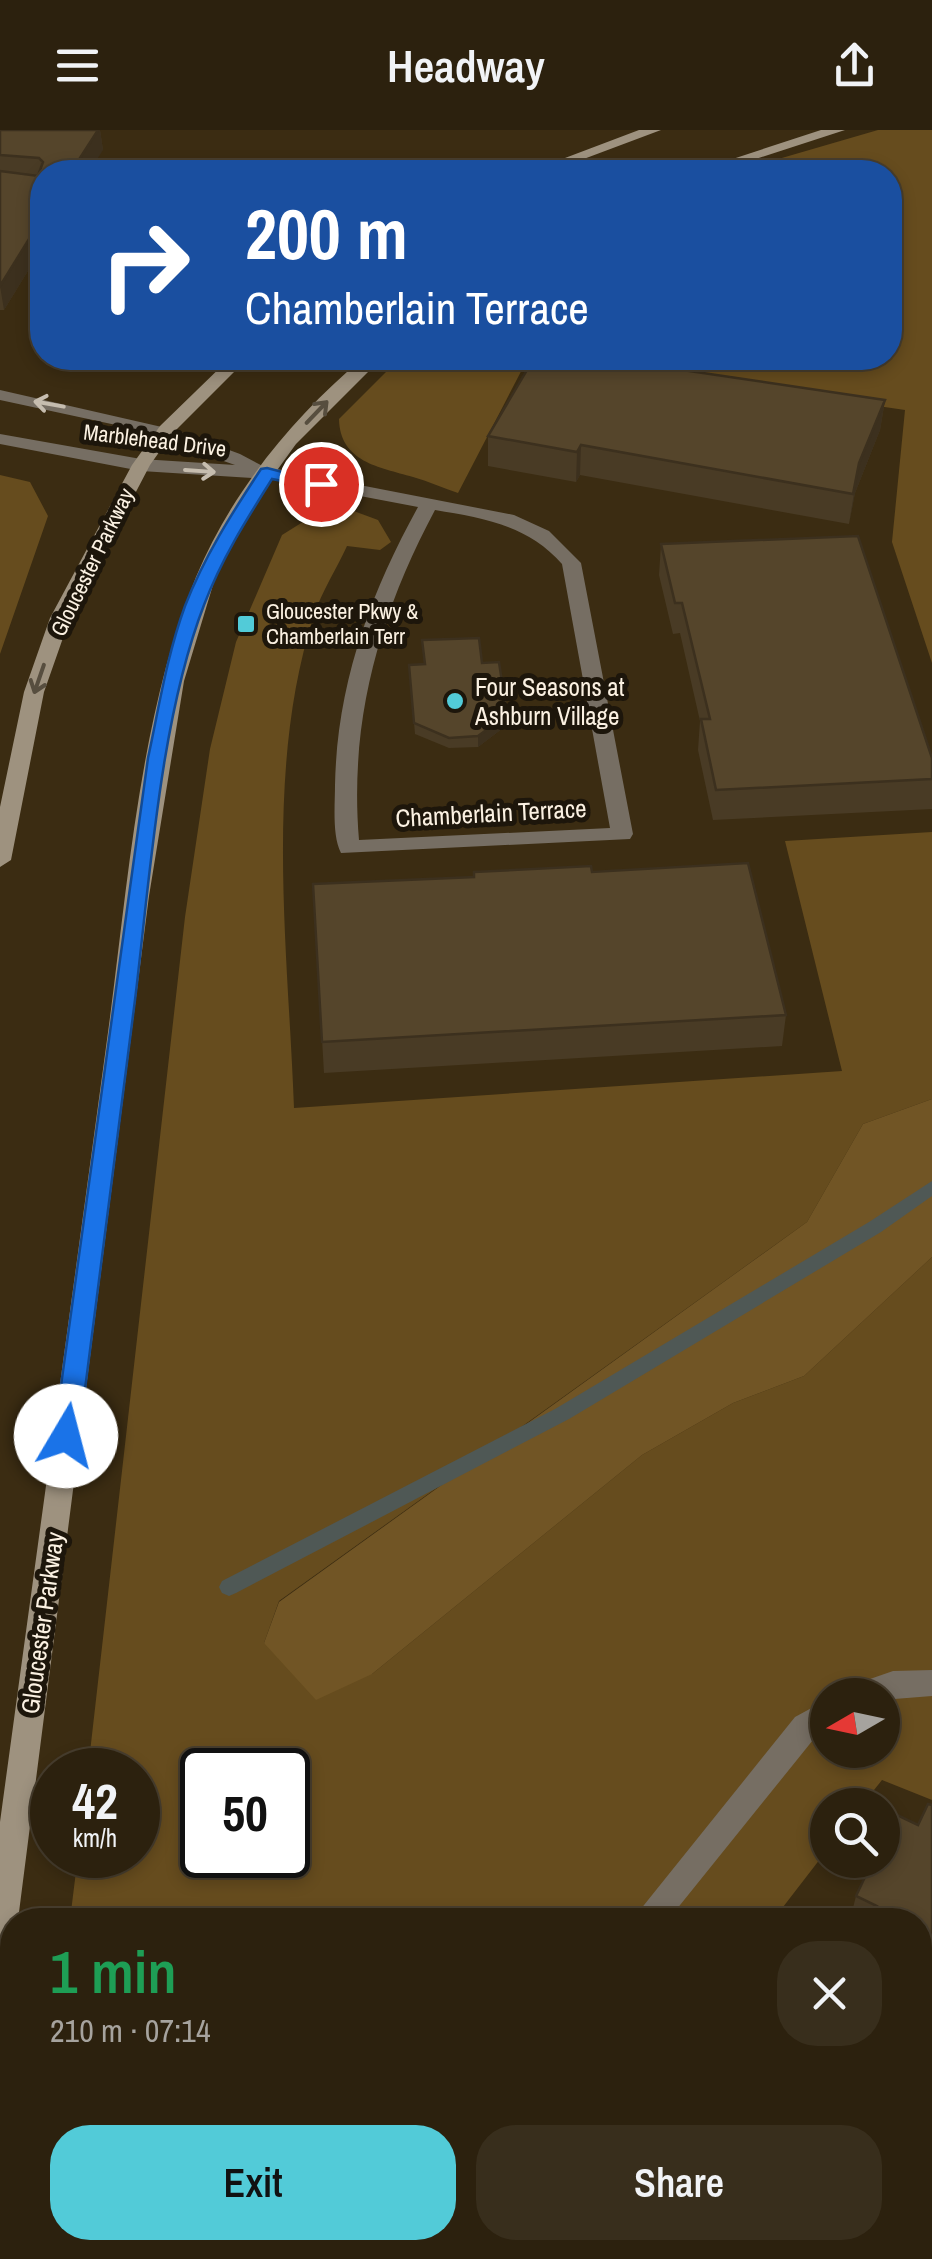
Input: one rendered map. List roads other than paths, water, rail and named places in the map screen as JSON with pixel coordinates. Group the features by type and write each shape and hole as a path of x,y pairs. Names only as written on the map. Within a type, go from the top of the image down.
{"main road":[{"path":"569,160 653,130"},
{"path":"740,160 837,130"},
{"name":"Gloucester Parkway","path":"0,860 34,692 60,618 141,465 166,430 227,370"},
{"name":"Gloucester Parkway","path":"4,1908 158,758 175,672 194,607 220,548 267,473 307,421 360,370"}],"street":[{"name":"Marblehead Drive","path":"0,395 166,430 215,447 267,473"},
{"name":"Marblehead Drive","path":"0,439 141,465 267,473"},
{"name":"Chamberlain Terrace","path":"267,473 429,502 512,520 538,530 558,546 570,563 622,834 349,848 345,763 353,691 370,623 396,560 429,502"},
{"path":"900,1684 932,1683"},
{"path":"658,1908 810,1723"}],"waterway":[{"path":"229,1587 562,1414 875,1227 932,1187"}],"place":[{"name":"Gloucester Pkwy & Chamberlain Terr","path":"246,624"},
{"name":"Four Seasons at Ashburn Village","path":"455,701"}]}
